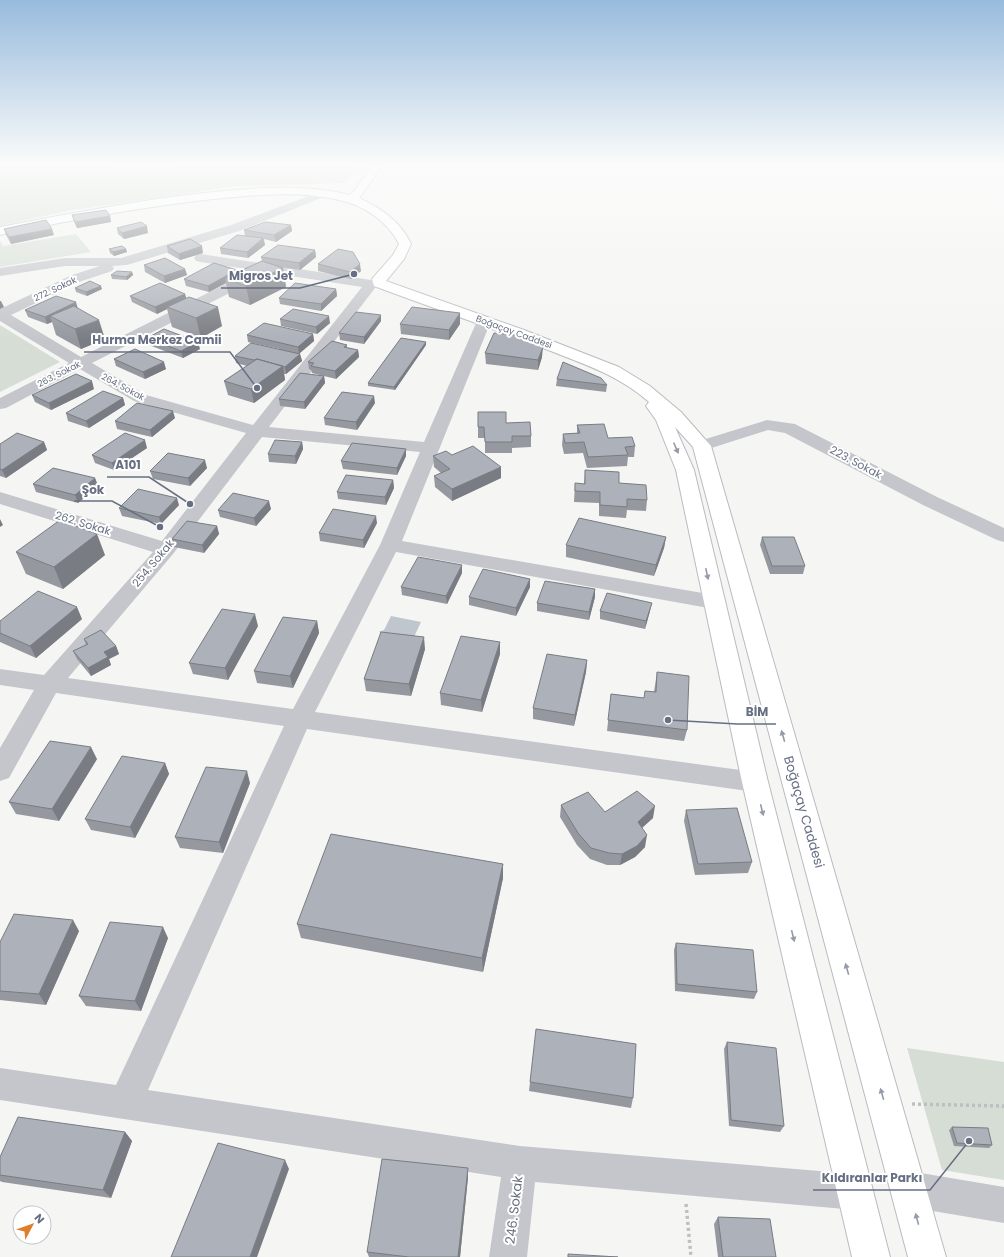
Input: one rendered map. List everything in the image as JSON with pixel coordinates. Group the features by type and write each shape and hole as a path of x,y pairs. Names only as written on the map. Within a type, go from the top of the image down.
{"main road":[{"path":"0,231 36,224"},
{"path":"375,283 399,256 405,244 400,233 389,224"},
{"name":"Boğaçay Caddesi","path":"375,283 484,321 585,358 613,370 644,389 675,416 702,446 927,1257"},
{"name":"Boğaçay Caddesi","path":"644,389 664,420 685,470 755,782 871,1257"}],"street":[{"path":"0,272 65,262 122,262 247,224"},
{"path":"200,258 375,283"},
{"name":"272. Sokak","path":"0,315 77,278 106,269 109,263"},
{"name":"263. Sokak","path":"0,404 268,268"},
{"name":"254. Sokak","path":"0,771 50,683 166,549 375,283"},
{"name":"264. Sokak","path":"0,315 140,398 258,431 431,448"},
{"path":"125,1103 300,718 390,544 484,321"},
{"name":"223. Sokak","path":"702,446 767,425 789,428 930,501 1004,536"},
{"name":"262. Sokak","path":"0,498 166,549"},
{"path":"390,544 714,602"},
{"path":"0,677 755,782"},
{"path":"0,1084 520,1164 856,1192"},
{"name":"246. Sokak","path":"508,1257 520,1164"},
{"path":"909,1189 1004,1205"}],"path":[{"path":"904,1104 1003,1106 1004,1108"},
{"path":"684,1177 691,1257"}],"shaded area":[{"path":"0,224 10,224 0,226"},
{"path":"76,234 91,252 0,267 0,241 3,246"},
{"path":"0,325 60,362 0,392"},
{"path":"391,616 421,622 414,637 378,632 384,630"},
{"path":"907,1048 1004,1062 1004,1180 942,1170"}],"building":[{"path":"29,224 48,224 52,229 9,237 4,229"},
{"path":"134,224 143,224 147,226 122,233 117,228"},
{"path":"261,224 291,225 274,235 244,230"},
{"path":"237,235 263,238 247,252 220,248"},
{"path":"190,239 202,246 179,254 167,246"},
{"path":"278,245 315,250 299,263 261,257"},
{"path":"122,246 126,249 113,252 109,249"},
{"path":"338,249 353,252 360,264 350,272 318,264"},
{"path":"165,258 185,269 164,276 144,265"},
{"path":"262,261 283,268 246,286 225,278"},
{"path":"214,263 237,270 208,286 184,279"},
{"path":"117,271 132,272 126,277 111,275"},
{"path":"90,281 101,286 86,292 75,288"},
{"path":"160,283 185,294 155,307 130,296"},
{"path":"295,283 336,289 321,304 279,298"},
{"path":"56,296 76,302 45,317 25,310"},
{"path":"189,297 218,307 196,318 167,307"},
{"path":"74,306 99,320 75,329 50,316"},
{"path":"412,307 460,313 449,330 400,324"},
{"path":"293,309 329,316 316,327 280,319"},
{"path":"356,312 381,315 364,337 339,333"},
{"path":"264,323 313,334 298,347 247,335"},
{"path":"164,329 198,342 181,351 147,338"},
{"path":"494,333 516,335 543,347 538,360 485,353"},
{"path":"401,338 426,342 394,387 368,383"},
{"path":"332,341 347,345 344,347 358,350 335,371 311,366 314,363 308,362"},
{"path":"251,343 300,354 285,367 257,359 254,360 235,356"},
{"path":"135,349 164,362 143,372 114,359"},
{"path":"257,359 283,366 251,389 224,381"},
{"path":"563,362 601,378 607,385 557,379"},
{"path":"300,373 324,376 304,402 279,399"},
{"path":"76,374 92,381 49,403 32,395"},
{"path":"103,391 123,398 86,421 66,413"},
{"path":"342,392 374,396 356,422 324,418"},
{"path":"137,403 173,411 150,430 115,421"},
{"path":"478,412 506,412 506,423 530,422 531,436 512,436 512,442 485,442 484,427 478,427"},
{"path":"604,424 608,438 632,437 635,446 625,447 628,455 588,457 584,442 565,443 563,434 580,433 577,425"},
{"path":"17,433 44,442 2,470 0,469 0,444"},
{"path":"125,433 145,440 112,463 92,455"},
{"path":"275,440 302,442 295,456 268,454"},
{"path":"352,443 406,449 397,468 341,461"},
{"path":"473,446 501,467 452,489 434,476 450,469 433,456 446,451 452,455"},
{"path":"168,453 205,460 188,478 150,471"},
{"path":"53,468 95,478 75,495 33,484"},
{"path":"585,470 619,472 619,483 646,485 647,500 627,499 627,507 600,505 600,492 575,491 575,483 585,484"},
{"path":"346,475 393,480 385,497 337,492"},
{"path":"138,489 177,498 159,517 119,508"},
{"path":"233,493 269,501 254,518 218,510"},
{"path":"333,509 376,516 363,540 319,533"},
{"path":"579,518 666,537 656,565 566,545"},
{"path":"60,520 97,534 54,567 16,552"},
{"path":"187,521 217,526 202,545 172,539"},
{"path":"762,537 794,537 805,566 772,566"},
{"path":"418,557 462,565 446,596 401,587"},
{"path":"483,569 530,579 516,608 469,597"},
{"path":"545,581 595,589 589,612 537,603"},
{"path":"38,591 77,607 30,646 0,633 0,621"},
{"path":"607,593 652,603 646,621 600,611"},
{"path":"222,609 255,614 225,668 189,663"},
{"path":"283,617 317,621 290,676 254,671"},
{"path":"101,630 116,646 104,652 108,657 88,668 73,651 88,644 84,639"},
{"path":"381,632 424,637 409,684 364,679"},
{"path":"461,636 500,642 481,700 440,693"},
{"path":"547,654 587,660 575,715 533,708"},
{"path":"657,672 689,676 687,730 608,720 611,694 644,698 645,691 656,692"},
{"path":"50,741 91,747 52,809 9,802"},
{"path":"122,756 165,763 130,827 85,819"},
{"path":"206,767 247,771 219,842 175,837"},
{"path":"637,791 655,806 638,822 647,835 637,846 622,854 609,853 591,848 578,833 561,805 588,792 605,812"},
{"path":"737,808 752,862 698,864 686,810"},
{"path":"331,834 503,864 482,958 297,924"},
{"path":"14,914 73,920 39,994 0,991 0,942"},
{"path":"110,922 163,927 135,1001 79,996"},
{"path":"676,943 753,950 757,992 677,984"},
{"path":"536,1029 636,1044 633,1098 530,1082"},
{"path":"727,1042 776,1048 784,1126 731,1120"},
{"path":"18,1117 125,1132 103,1190 0,1175 0,1157"},
{"path":"952,1127 988,1128 992,1145 957,1143"},
{"path":"218,1143 285,1160 250,1257 171,1257"},
{"path":"382,1159 468,1168 458,1257 409,1257 367,1252"},
{"path":"718,1217 770,1219 776,1257 723,1257"},
{"path":"568,1254 618,1257 568,1257"}],"place":[{"name":"Migros Jet","path":"354,274"},
{"name":"Hurma Merkez Camii","path":"257,388"},
{"name":"A101","path":"190,504"},
{"name":"Şok","path":"160,527"},
{"name":"BİM","path":"668,720"},
{"name":"Kıldıranlar Parkı","path":"969,1141"}]}
